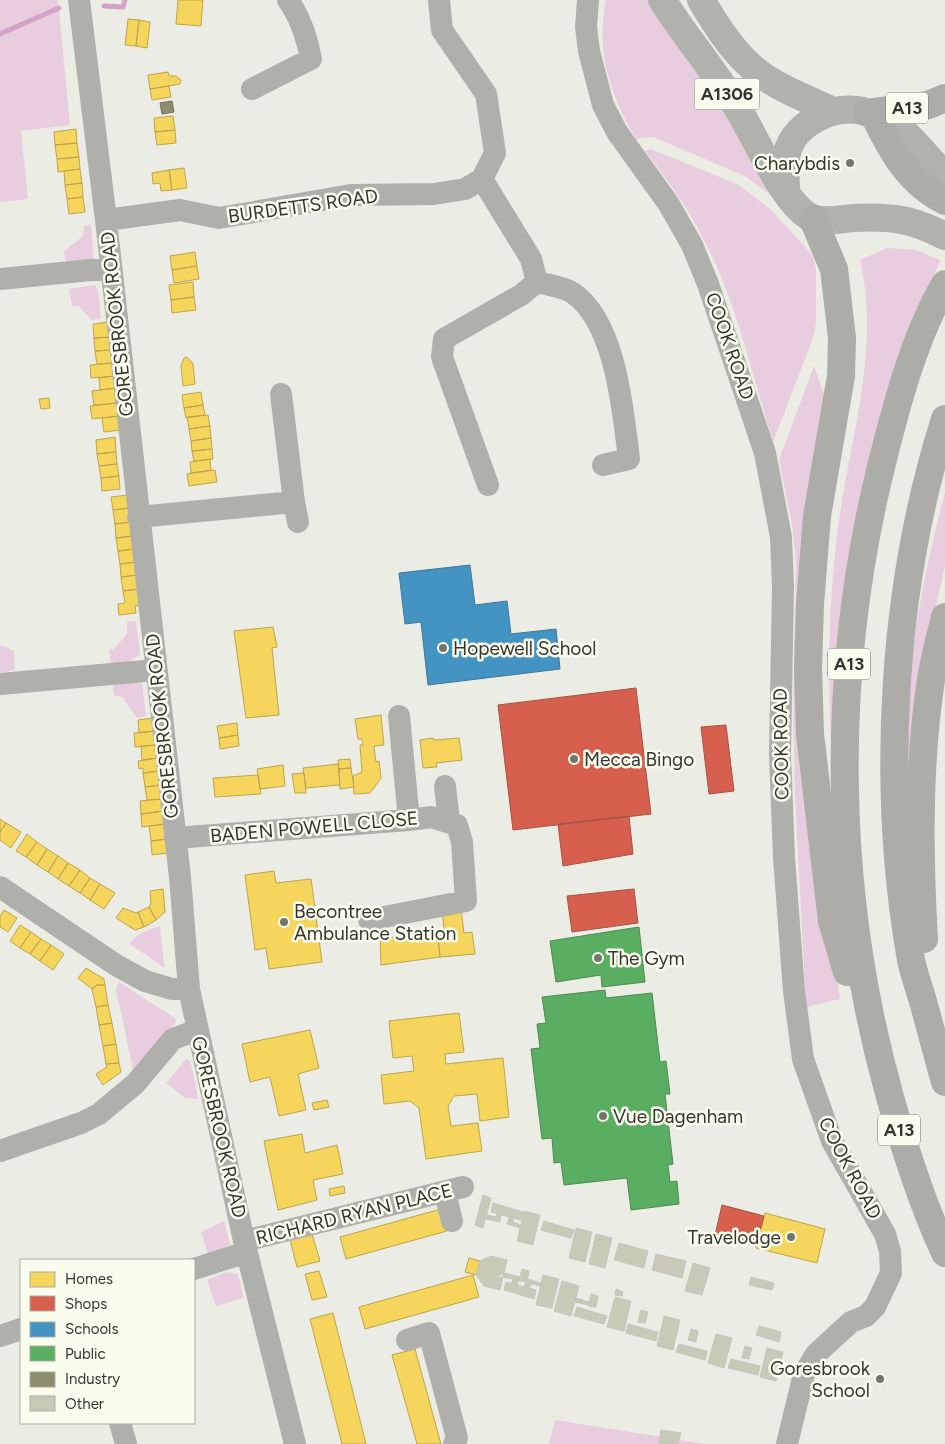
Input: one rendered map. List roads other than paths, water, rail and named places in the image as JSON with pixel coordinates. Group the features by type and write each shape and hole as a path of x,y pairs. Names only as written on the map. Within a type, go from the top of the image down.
{"highway":[{"name":"A13","path":"871,115 928,105 945,98"},
{"path":"871,115 894,155 902,165 924,188 945,201"},
{"name":"A13","path":"813,219 834,269 842,338 841,376 817,516 810,604 808,668 810,734 832,921 849,979 873,1039 902,1138 929,1219 945,1253"},
{"name":"A13","path":"873,1039 852,909 845,826 844,745 850,639 868,517 886,447 910,365 940,292"},
{"name":"A13","path":"945,419 919,520 904,615 894,742 896,824 903,905 910,957 945,1082"},
{"name":"A13","path":"930,1028 922,902 922,771 931,680 945,617"}],"main road":[{"name":"A1306","path":"662,0 739,110 762,156 786,191"},
{"name":"A1306","path":"701,0 717,27 742,58 757,71 796,94 833,111"},
{"path":"945,174 903,132 871,115 849,109 833,111 804,127 793,140 788,151 785,168 786,191 800,210 813,219 901,218 916,222 945,236"}],"street":[{"name":"GORESBROOK ROAD","path":"79,0 106,220 190,989 197,1030 246,1246 295,1444"},
{"path":"252,89 311,59 307,37 295,10 288,0"},
{"path":"440,0 442,30 486,94 495,153 482,179 531,259 537,282"},
{"name":"COOK ROAD","path":"575,0 586,27 595,79 603,105 617,132 668,204 692,245 708,284 765,453 781,537 783,586 780,745 784,858 794,990 803,1059 832,1141 885,1234 890,1251 891,1273 875,1307 866,1316 851,1322 816,1354 804,1374 787,1444"},
{"name":"COOK ROAD","path":"586,27 588,0"},
{"path":"650,0 686,36"},
{"name":"BURDETTS ROAD","path":"106,220 180,210 219,218 351,196 434,194 465,189 482,179"},
{"path":"0,279 111,268"},
{"path":"537,282 572,292 592,309 618,376 629,460 603,465"},
{"path":"488,485 442,357 444,339 521,295 537,282"},
{"path":"138,517 296,512 281,394"},
{"path":"0,684 156,670"},
{"path":"399,716 409,820"},
{"path":"369,920 466,901 462,842 457,825 449,822 445,786"},
{"name":"BADEN POWELL CLOSE","path":"174,838 431,817 449,822"},
{"path":"0,887 116,965 145,981 172,989 190,989"},
{"path":"0,1151 81,1123 99,1114 135,1084 173,1039 197,1030"},
{"name":"RICHARD RYAN PLACE","path":"195,1269 246,1246 454,1190 452,1221"},
{"path":"0,1336 20,1329"},
{"path":"407,1340 429,1333 457,1438 454,1444"},
{"path":"120,1424 126,1444"}],"waterway":[{"path":"104,6 123,7 125,0"},
{"path":"0,34 59,8"}],"place":[{"name":"Charybdis","path":"850,163"},
{"name":"Hopewell School","path":"443,648"},
{"name":"Mecca Bingo","path":"574,759"},
{"name":"Becontree Ambulance Station","path":"284,922"},
{"name":"The Gym","path":"598,958"},
{"name":"Vue Dagenham","path":"603,1116"},
{"name":"Travelodge","path":"791,1237"},
{"name":"Goresbrook School","path":"880,1379"}]}
